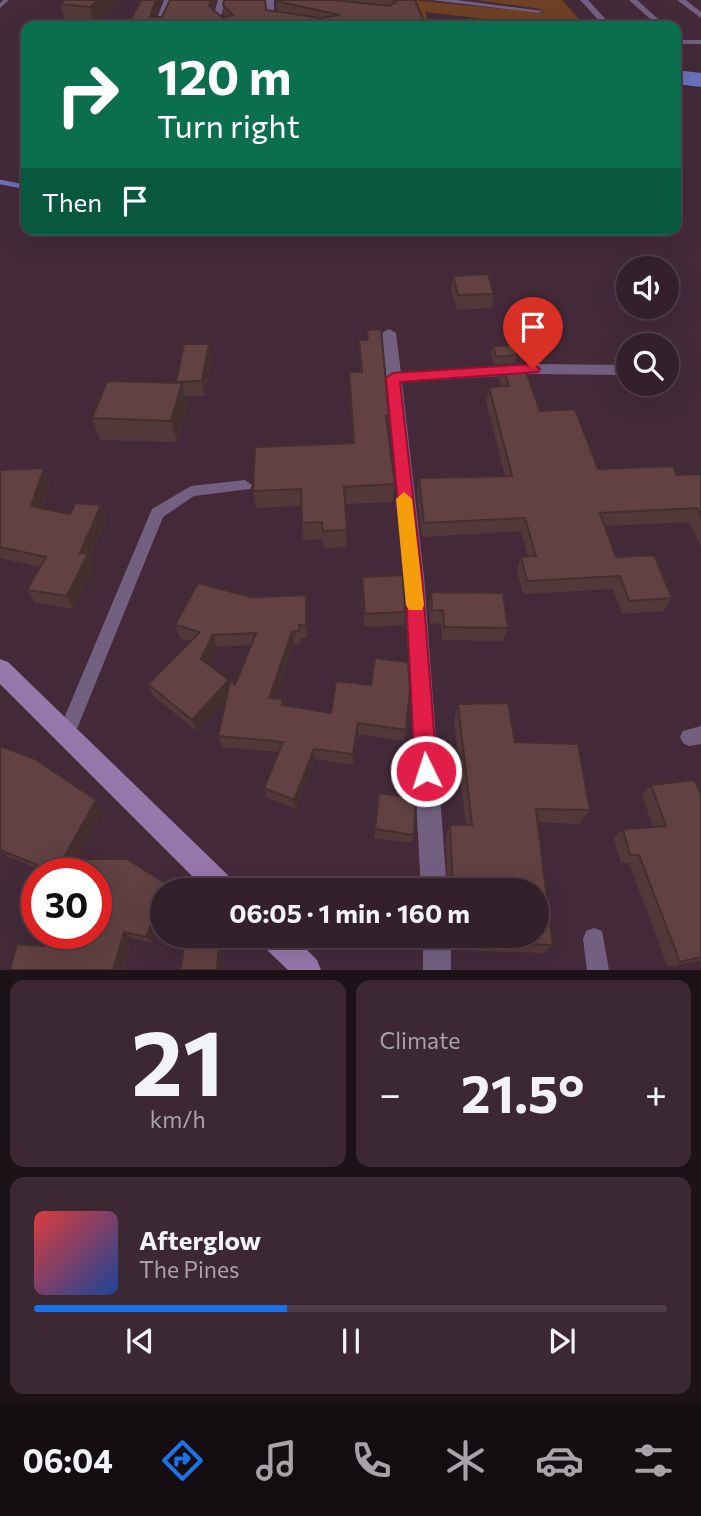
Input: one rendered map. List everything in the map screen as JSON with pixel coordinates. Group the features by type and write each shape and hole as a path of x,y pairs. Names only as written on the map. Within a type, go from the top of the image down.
{"main road":[{"path":"0,669 213,878"},
{"path":"285,948 307,970"}],"street":[{"path":"160,21 167,0"},
{"path":"222,0 217,17 222,21"},
{"path":"270,0 270,16 301,21"},
{"path":"435,0 539,11"},
{"path":"584,0 603,21"},
{"path":"633,0 656,21"},
{"path":"681,0 701,16"},
{"path":"681,41 701,42"},
{"path":"389,333 414,576 433,878"},
{"path":"393,378 533,369 616,370"},
{"path":"437,948 437,970"}],"lane":[{"path":"0,6 6,0"},
{"path":"66,735 157,513 191,491 245,485"},
{"path":"594,939 598,970"}],"shaded area":[{"path":"411,0 544,13 541,9 477,0 562,0 581,21 503,21 425,12 428,21 419,21"}],"building":[{"path":"65,0 98,0 90,7 60,4"},
{"path":"141,0 156,0 150,17 162,17 170,0 211,0 209,6 223,18 233,15 223,5 224,0 265,0 266,10 320,18 340,15 276,0 333,0 389,6 396,2 393,0 415,0 424,21 130,21"},
{"path":"488,274 494,294 458,295 453,276"},
{"path":"381,329 389,416 386,416 395,484 344,487 347,530 323,531 322,522 302,523 301,489 253,491 255,447 354,443 349,372 362,372 359,340 368,340 367,330"},
{"path":"184,344 209,344 202,381 176,382"},
{"path":"513,345 517,355 496,357 493,346"},
{"path":"523,363 540,411 575,409 598,469 673,466 677,475 701,474 701,516 697,508 600,513 616,557 654,555 672,598 629,601 620,576 527,581 521,557 536,556 525,518 424,523 419,478 512,476 489,387 509,386 502,365"},
{"path":"107,381 182,383 171,421 92,418"},
{"path":"44,468 31,506 70,514 75,503 101,505 80,553 88,554 67,596 27,590 46,557 0,547 0,470"},
{"path":"403,575 405,612 365,614 362,577"},
{"path":"198,583 251,597 306,595 306,626 299,625 299,631 292,632 269,698 283,699 282,705 331,713 336,681 371,685 375,658 408,662 410,690 406,730 358,723 353,754 314,749 294,800 264,788 283,742 218,736 230,681 235,685 256,633 213,635 201,659 229,680 192,720 148,684 200,632 175,625"},
{"path":"431,592 503,593 508,628 444,627 443,610 432,611"},
{"path":"508,703 515,742 578,744 590,810 536,809 545,878 452,878 450,825 472,825 458,704"},
{"path":"0,746 35,759 96,800 64,858 21,858 0,850"},
{"path":"695,780 701,795 701,957 680,962 639,855 630,855 623,829 666,826 651,785"},
{"path":"379,793 416,798 414,835 375,829"},
{"path":"112,859 127,859 157,878 150,878 150,928 146,937 124,932 113,970 10,970 17,944 21,944 21,949 112,949"},
{"path":"549,913 553,945 549,945"},
{"path":"183,948 218,948 217,970 181,970"}],"waterway":[{"path":"681,78 701,80"},
{"path":"0,182 21,186"}],"slow traffic":[{"path":"404,499 415,605"}],"route":[{"path":"426,771 414,576 393,378 533,369"}]}
